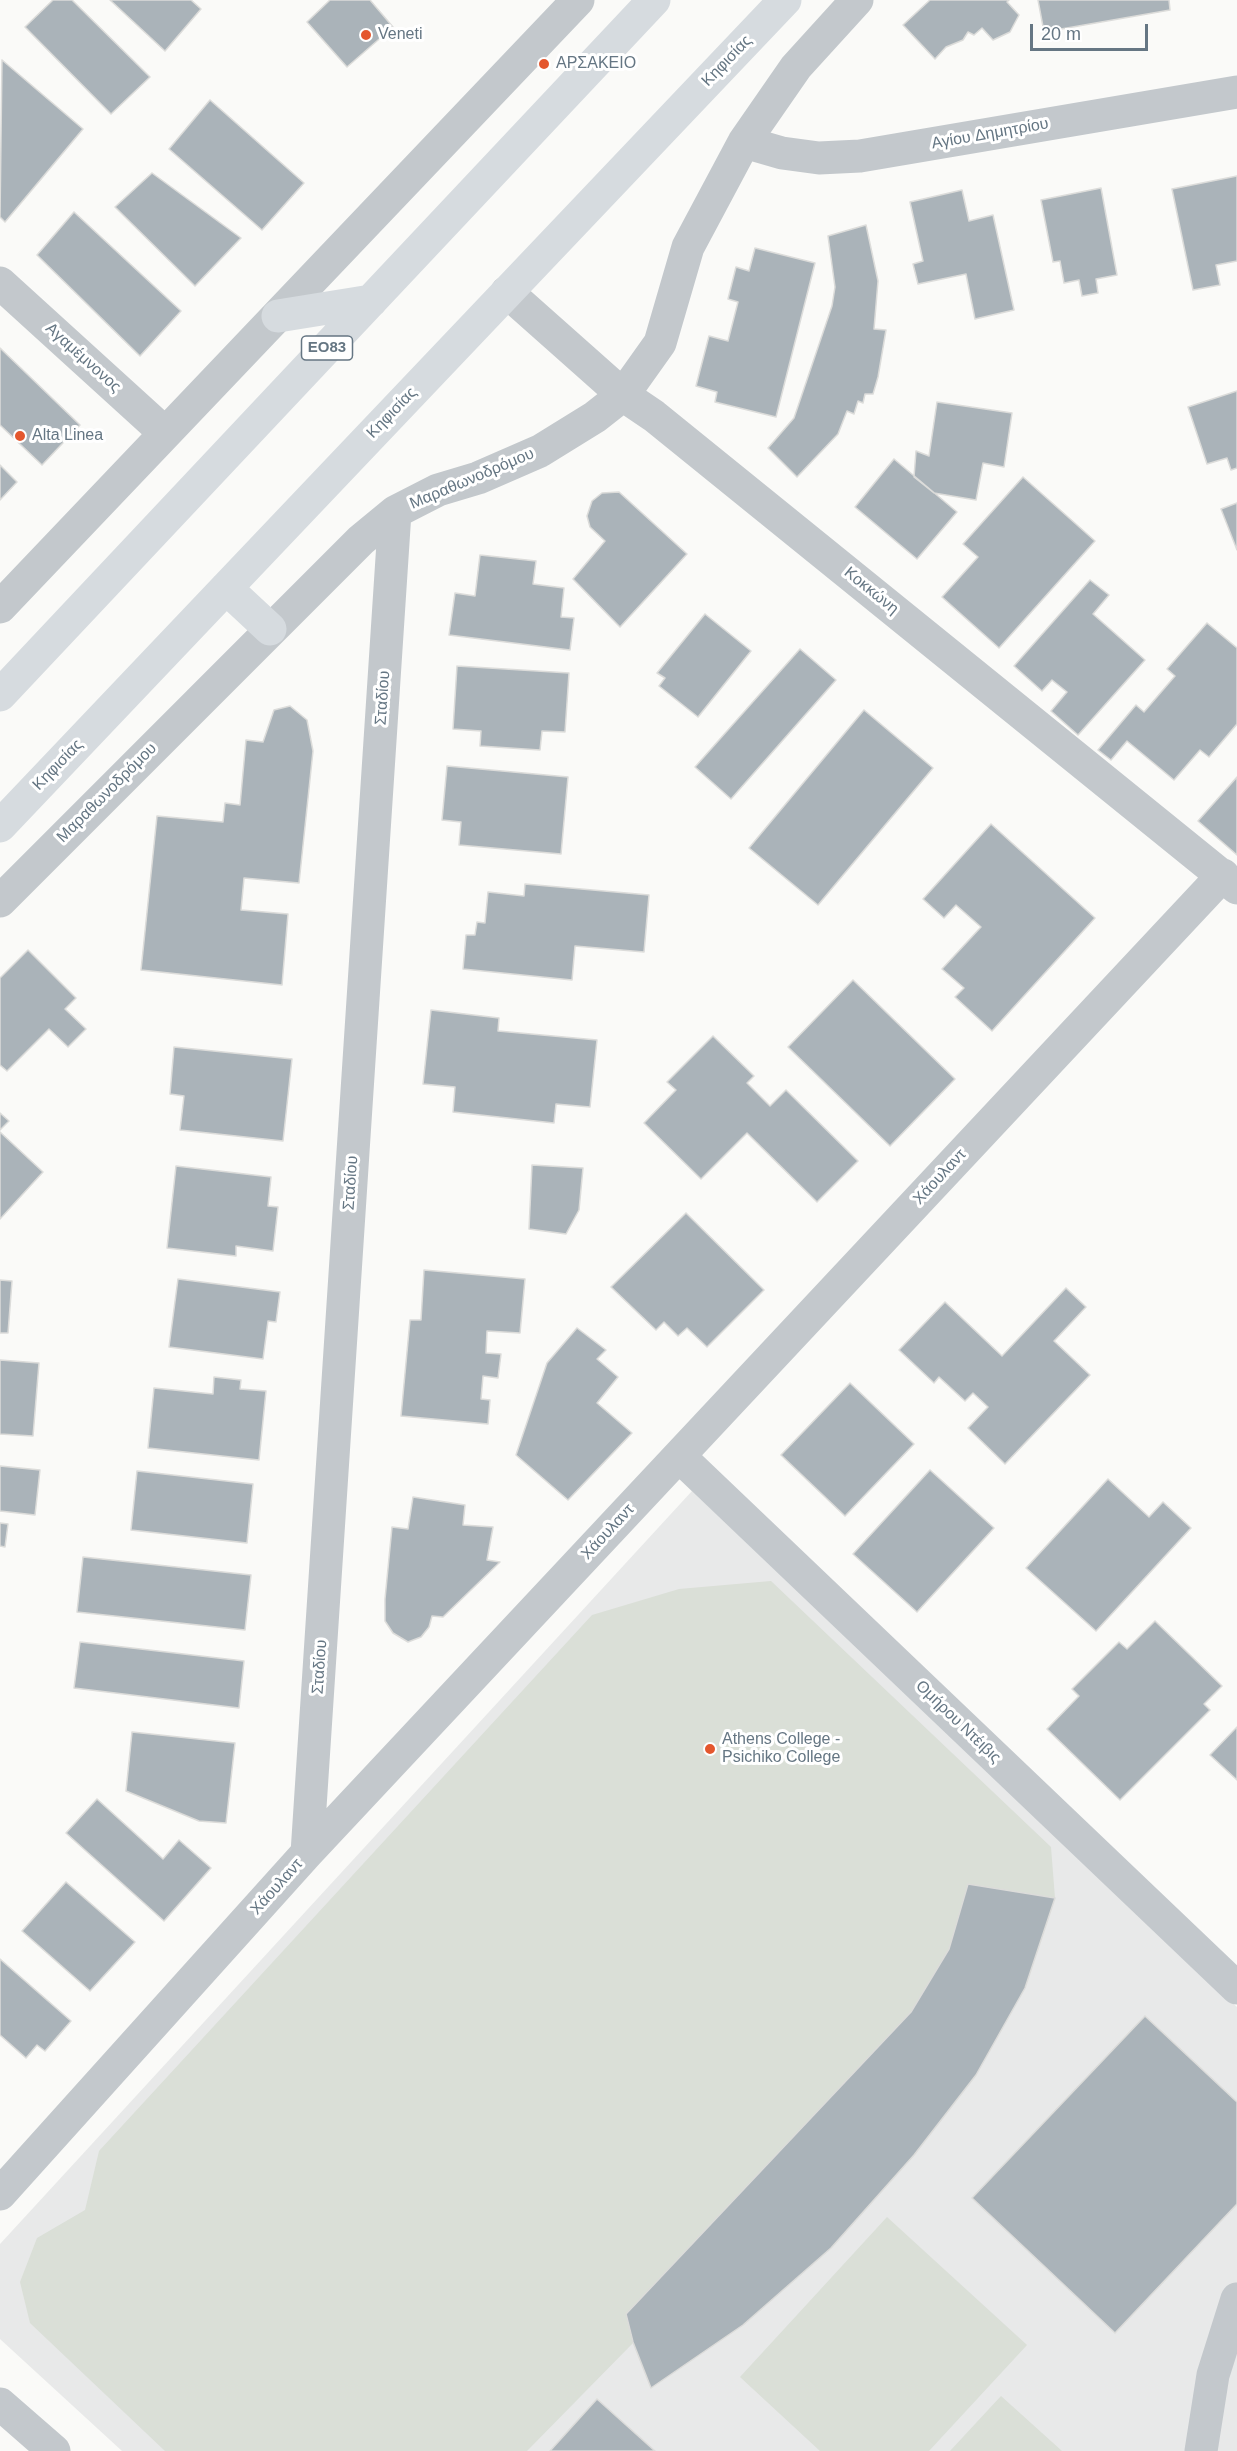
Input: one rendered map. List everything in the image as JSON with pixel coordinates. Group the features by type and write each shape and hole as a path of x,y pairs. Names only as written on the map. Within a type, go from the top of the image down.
{"main road":[{"name":"ΕΟ83","path":"0,695 654,0"},
{"name":"Κηφισίας","path":"0,826 785,0"},
{"path":"278,316 371,301"},
{"path":"226,588 270,629"}],"street":[{"path":"0,607 578,0"},
{"name":"Μαραθωνοδρόμου","path":"0,901 270,629 361,540 395,512 438,490 478,478 540,451 595,417 623,395 660,343 688,247 744,142 796,66 857,0"},
{"name":"Αγίου Δημητρίου","path":"744,142 782,153 819,158 860,156 1237,92"},
{"name":"Αγαμέμνονος","path":"0,284 165,433"},
{"name":"Κοκκώνη","path":"507,292 623,395 663,423 1230,881"},
{"name":"Σταδίου","path":"308,1853 395,512"},
{"name":"Χάουλαντ","path":"0,2194 308,1853 679,1456 1230,881"},
{"name":"Ομήρου Ντέιβις","path":"679,1456 1237,1989"},
{"path":"1202,2451 1213,2375 1237,2299"},
{"path":"0,2404 54,2451"}],"shaded area":[{"name":"Athens College - Psichiko College","path":"692,1491 1237,2007 1237,2451 122,2451 0,2339 0,2244"},
{"name":"Athens College - Psichiko College","path":"771,1581 1051,1847 1055,1898 976,2075 914,2155 831,2248 743,2325 651,2388 633,2343 527,2451 165,2451 30,2323 20,2282 37,2238 85,2210 99,2151 592,1615 679,1589"},
{"path":"887,2217 1027,2345 929,2451 820,2451 740,2377"},
{"path":"1001,2396 1062,2451 950,2451"}],"building":[{"path":"53,0 72,0 150,77 111,114 25,27"},
{"path":"110,0 191,0 201,9 165,51"},
{"path":"330,0 370,0 393,27 347,67 307,22"},
{"path":"930,0 1009,0 1007,2 1019,15 1010,32 993,40 982,28 974,35 968,32 963,40 946,47 935,59 903,25"},
{"path":"1038,0 1169,0 1170,10 1044,32"},
{"path":"2,60 83,129 5,222 0,217"},
{"path":"210,100 304,183 262,230 169,149"},
{"path":"152,173 241,238 195,286 115,207"},
{"path":"1237,176 1237,261 1216,265 1220,285 1193,290 1172,189"},
{"path":"1101,188 1117,275 1096,279 1098,293 1082,296 1079,280 1064,283 1060,261 1053,262 1041,200"},
{"path":"962,190 969,221 993,215 1014,310 975,319 966,274 918,284 913,264 923,261 910,202"},
{"path":"74,212 181,311 140,356 37,255"},
{"path":"866,225 878,281 874,329 886,330 878,377 873,394 865,394 863,403 858,401 854,414 847,411 838,434 797,477 768,448 794,418 832,306 835,287 828,236"},
{"path":"755,248 815,263 776,417 715,402 717,392 696,386 709,336 728,341 738,302 728,299 736,267 749,271"},
{"path":"0,348 80,425 42,465 0,425"},
{"path":"1237,391 1237,468 1231,470 1227,458 1207,464 1188,407"},
{"path":"937,402 1012,413 1004,467 983,463 976,500 934,493 914,477 916,451 929,456"},
{"path":"894,459 957,512 917,559 855,507"},
{"path":"0,465 17,482 0,500"},
{"path":"1023,477 1095,541 999,648 942,597 978,557 963,544"},
{"path":"619,492 687,554 620,627 573,579 605,541 590,527 587,516 592,501 602,493"},
{"path":"1237,503 1237,550 1221,509"},
{"path":"480,555 536,561 533,584 564,588 561,617 574,618 570,650 449,635 455,593 475,596"},
{"path":"1090,580 1109,595 1093,614 1145,660 1078,735 1051,711 1067,692 1052,680 1042,691 1014,666"},
{"path":"705,614 751,651 698,717 659,686 665,678 657,673"},
{"path":"1207,623 1237,648 1237,724 1209,757 1200,750 1174,780 1127,741 1111,760 1098,750 1136,705 1144,712 1175,676 1167,669"},
{"path":"800,649 836,680 731,799 695,767"},
{"path":"457,666 569,673 565,732 542,731 540,750 480,746 481,731 453,729"},
{"path":"290,706 307,720 313,751 299,883 244,878 241,910 288,914 282,985 141,970 157,816 223,822 225,803 240,805 246,740 263,742 274,710"},
{"path":"864,710 933,768 818,905 749,848"},
{"path":"447,766 568,777 561,854 459,845 461,822 442,820"},
{"path":"1237,777 1237,855 1198,821"},
{"path":"991,824 1095,918 992,1031 955,997 964,988 942,969 981,927 956,905 944,918 923,899"},
{"path":"525,884 649,895 644,952 575,946 572,980 463,969 466,935 475,935 477,922 485,923 488,892 524,896"},
{"path":"28,950 76,998 65,1009 86,1029 68,1047 49,1029 7,1071 0,1065 0,978"},
{"path":"853,980 955,1079 890,1146 788,1047"},
{"path":"431,1010 499,1018 498,1031 597,1040 590,1107 556,1104 554,1123 453,1112 455,1087 423,1084"},
{"path":"713,1036 754,1076 747,1083 770,1106 786,1090 858,1161 817,1202 747,1133 701,1179 644,1123 676,1090 667,1082"},
{"path":"174,1047 292,1059 283,1141 180,1130 184,1096 170,1094"},
{"path":"0,1113 9,1121 0,1130"},
{"path":"0,1132 43,1172 0,1219"},
{"path":"532,1165 583,1168 579,1210 566,1234 529,1229"},
{"path":"176,1166 271,1177 268,1206 278,1207 273,1251 236,1246 236,1256 167,1248"},
{"path":"686,1213 764,1290 707,1347 687,1328 678,1336 664,1322 656,1330 611,1287"},
{"path":"424,1270 525,1279 520,1333 487,1331 486,1353 501,1354 498,1378 483,1376 481,1399 490,1400 488,1424 401,1416 410,1320 421,1320"},
{"path":"178,1279 280,1292 276,1322 268,1321 263,1359 169,1347"},
{"path":"0,1280 12,1281 8,1333 0,1333"},
{"path":"1066,1288 1086,1307 1054,1341 1090,1375 1005,1464 968,1428 988,1407 973,1393 965,1401 939,1377 934,1383 899,1350 945,1302 1002,1356"},
{"path":"577,1328 606,1350 597,1359 618,1377 597,1403 632,1433 568,1500 516,1455 547,1363"},
{"path":"0,1360 39,1363 33,1436 0,1434"},
{"path":"214,1377 241,1380 240,1389 266,1391 259,1460 148,1448 154,1388 213,1394"},
{"path":"850,1383 914,1444 845,1516 781,1455"},
{"path":"0,1466 40,1470 35,1515 0,1511"},
{"path":"930,1470 994,1528 917,1612 853,1554"},
{"path":"137,1471 253,1484 247,1543 131,1530"},
{"path":"1108,1479 1149,1517 1163,1502 1191,1528 1096,1631 1026,1568"},
{"path":"413,1497 465,1505 463,1525 493,1527 487,1560 500,1562 443,1617 432,1616 429,1627 421,1637 408,1642 393,1633 385,1621 385,1599 392,1527 408,1529"},
{"path":"0,1523 8,1524 5,1547 0,1546"},
{"path":"83,1557 251,1575 245,1630 77,1612"},
{"path":"1155,1621 1222,1686 1204,1704 1210,1710 1120,1800 1047,1729 1079,1696 1072,1689 1119,1642 1127,1649"},
{"path":"80,1642 244,1661 239,1708 74,1688"},
{"path":"1237,1727 1237,1780 1210,1755"},
{"path":"132,1732 235,1743 226,1823 199,1821 126,1791"},
{"path":"97,1799 163,1859 179,1840 211,1868 164,1921 66,1833"},
{"path":"66,1882 135,1942 90,1991 22,1931"},
{"path":"968,1884 1055,1898 1025,1988 976,2075 914,2155 831,2248 743,2325 651,2388 633,2342 626,2314 911,2012 949,1949"},
{"path":"0,1959 71,2021 45,2051 37,2045 26,2058 0,2035"},
{"path":"1145,2016 1237,2102 1237,2204 1115,2333 972,2198"},
{"path":"597,2399 655,2451 550,2451"}],"place":[{"name":"Veneti","path":"366,35"},
{"name":"ΑΡΣΑΚΕΙΟ","path":"544,64"},
{"name":"Alta Linea","path":"20,436"},
{"name":"Athens College - Psichiko College","path":"710,1749"}]}
